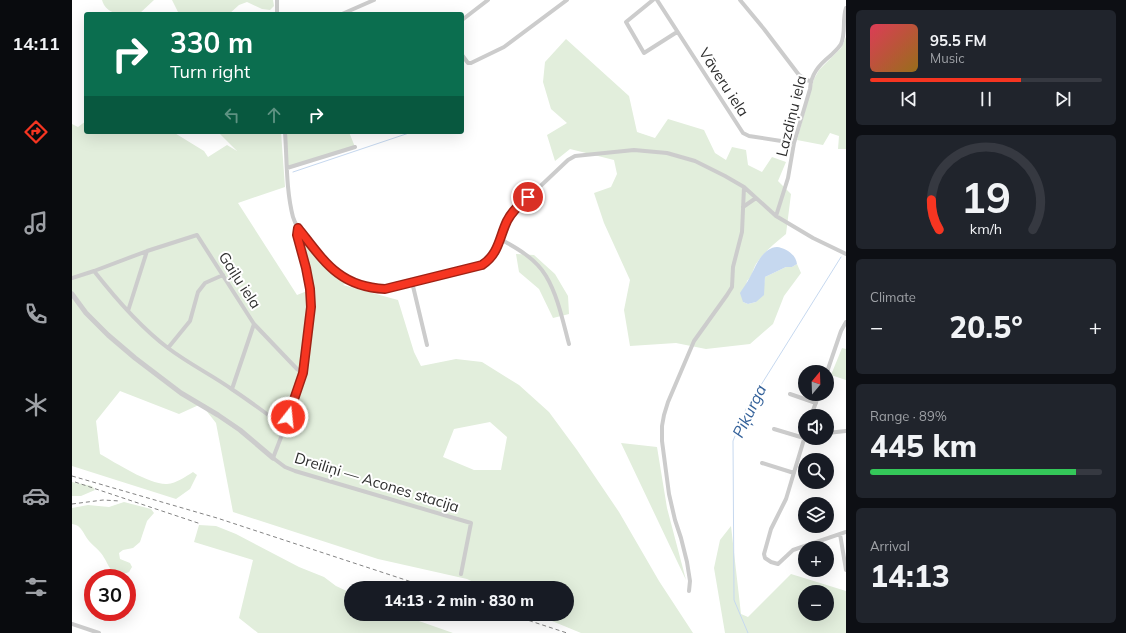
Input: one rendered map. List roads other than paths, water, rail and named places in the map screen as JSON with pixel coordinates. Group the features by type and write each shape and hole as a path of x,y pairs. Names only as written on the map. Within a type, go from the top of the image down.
{"street":[{"path":"277,0 277,12"},
{"path":"347,12 374,0"},
{"path":"464,18 488,0"},
{"path":"464,58 468,63 471,63 500,50 567,0"},
{"path":"653,0 626,22 644,53 676,32"},
{"name":"Vāveru iela","path":"657,0 676,32 743,133 750,136 794,144"},
{"path":"740,0 764,29 798,75 810,81"},
{"name":"Lazdiņu iela","path":"776,216 788,178 794,144 810,90 810,81 817,68 838,49 844,37 846,8"},
{"path":"285,134 291,205 293,218 298,228 335,272 349,281 371,288 385,289 482,265 494,254 507,221 517,207 568,160 583,154 634,150 670,154 694,161 744,187 776,216 813,238 846,254"},
{"path":"287,168 354,147"},
{"path":"689,591 690,581 687,562 681,538 674,520 669,494 662,441 662,426 668,402 694,341 728,295 732,287 733,268 742,232 744,187"},
{"path":"743,207 756,198"},
{"path":"273,458 303,373 311,307 311,296 306,268 297,235 298,228"},
{"name":"Gaiļu iela","path":"72,278 197,235 254,324 297,369 303,373"},
{"path":"500,239 527,255 546,275 554,293 569,344"},
{"path":"128,311 147,252"},
{"path":"94,271 128,311 168,348 198,369 232,389 285,427"},
{"path":"168,348 190,321 198,292 205,283 222,275"},
{"path":"412,282 427,345"},
{"name":"Dreiliņi — Acones stacija","path":"72,294 86,313 108,335 135,358 181,393 240,430 285,467 471,522 464,565 461,574"},
{"path":"829,365 841,331 846,322"},
{"path":"232,389 254,324"},
{"path":"790,394 816,402 814,409"},
{"path":"774,429 798,435"},
{"path":"834,432 846,431"},
{"path":"802,445 786,499 771,528 764,554 765,558 778,564 793,550 846,532"},
{"path":"762,463 794,473"},
{"path":"840,534 846,570"},
{"path":"72,624 99,633"}],"water":[{"path":"777,247 790,252 795,257 797,264 792,267 786,267 765,277 764,295 756,302 748,304 743,302 740,293 760,258 767,251"}],"waterway":[{"path":"293,172 406,134"},
{"name":"Piķurga","path":"748,633 734,600 733,441 746,409 841,257"}],"railway":[{"path":"72,476 217,518 409,581"},
{"path":"75,482 201,524"},
{"path":"72,504 103,500 120,501"},
{"path":"530,621 567,633"}]}
